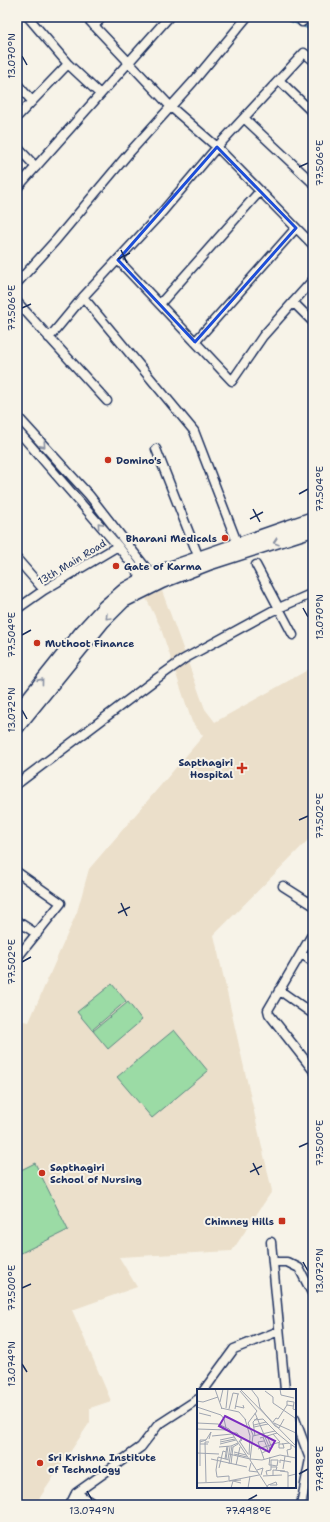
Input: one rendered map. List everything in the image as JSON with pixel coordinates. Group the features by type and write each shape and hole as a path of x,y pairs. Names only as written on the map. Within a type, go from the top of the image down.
{"main road":[{"path":"17,728 103,622 124,601 150,582 199,558 313,518"},
{"path":"17,712 81,632 104,607 125,589 313,530"}],"street":[{"path":"28,17 68,64 100,94"},
{"path":"86,17 171,107 217,147 313,245"},
{"path":"94,26 102,17"},
{"path":"17,188 168,17"},
{"path":"17,283 56,240 129,153 193,82 247,17"},
{"path":"49,338 83,297 162,212 217,147 304,53 313,60"},
{"path":"17,117 68,64"},
{"path":"279,80 313,113"},
{"path":"17,84 32,101"},
{"path":"244,118 313,183"},
{"path":"17,147 36,167"},
{"path":"160,304 260,191"},
{"path":"195,342 296,228"},
{"path":"118,260 232,381 263,336 313,280"},
{"path":"83,297 194,431 238,545"},
{"path":"17,302 107,401"},
{"path":"293,302 313,322"},
{"path":"17,416 89,495 150,582"},
{"path":"17,430 150,582"},
{"path":"156,449 199,558"},
{"name":"13th Main Road","path":"17,609 44,590 118,546"},
{"path":"17,559 44,590"},
{"path":"256,565 292,635"},
{"path":"17,784 156,678 184,659 278,609 313,593"},
{"path":"17,872 61,903 17,958"},
{"path":"282,886 313,905"},
{"path":"17,921 37,934"},
{"path":"313,933 302,954 269,1007 268,1012 313,1070"},
{"path":"302,954 313,962"},
{"path":"279,990 313,1014"},
{"path":"271,1242 285,1389"},
{"path":"273,1262 287,1262 299,1268 313,1295"},
{"path":"205,1389 234,1349 279,1331"},
{"path":"70,1505 76,1493 141,1447 158,1425 197,1400"},
{"path":"296,1422 310,1459 302,1505"},
{"path":"76,1493 95,1505"}],"highlighted area":[{"path":"217,147 296,228 195,342 118,260"}],"shaded area":[{"path":"162,591 205,709 215,722 313,667 313,835 214,935 272,1191 232,1251 119,1257 137,1287 72,1310 111,1401 90,1408 90,1422 35,1505 17,1505 17,1020 29,1022 77,912 89,869 203,736 192,722 160,626 146,598"}],"green space":[{"path":"112,984 126,1001 92,1030 77,1012"},
{"path":"128,1002 142,1020 108,1049 93,1031"},
{"path":"174,1030 208,1071 152,1118 117,1077"},
{"path":"35,1163 68,1230 17,1255 17,1172"}],"waterway":[{"path":"281,17 313,30"}],"place":[{"name":"Domino's","path":"108,460"},
{"name":"Bharani Medicals","path":"225,538"},
{"name":"Gate of Karma","path":"116,566"},
{"name":"Muthoot Finance","path":"37,643"},
{"name":"Sapthagiri Hospital","path":"242,768"},
{"name":"Sapthagiri School of Nursing","path":"42,1173"},
{"name":"Chimney Hills","path":"282,1221"},
{"name":"Sri Krishna Institute of Technology","path":"40,1463"}]}
